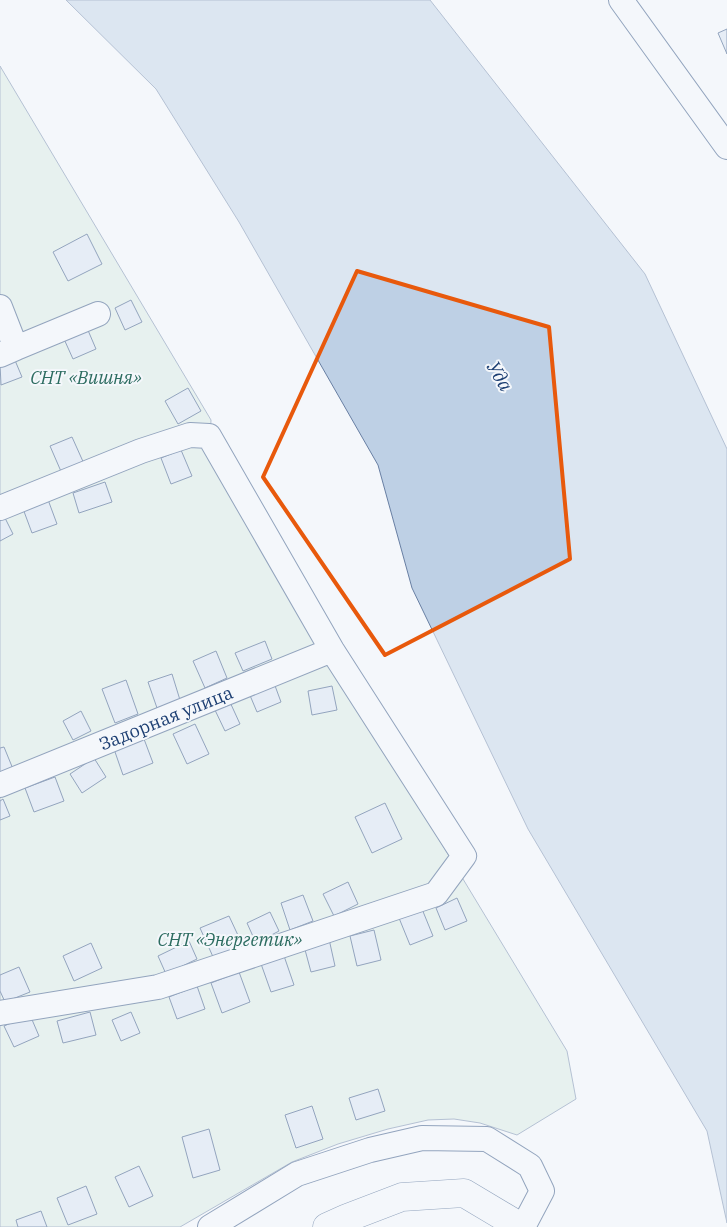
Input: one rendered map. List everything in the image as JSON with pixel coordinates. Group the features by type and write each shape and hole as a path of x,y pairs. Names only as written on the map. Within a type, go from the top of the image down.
{"main road":[{"path":"327,1227 402,1197 464,1193 522,1227"}],"street":[{"path":"621,0 727,147"},
{"path":"0,307 8,352 98,314"},
{"path":"0,508 141,451 190,435 209,436 332,650 464,856 436,894 158,987 0,1013"},
{"name":"Задорная улица","path":"0,785 332,650"},
{"path":"210,1227 297,1174 370,1150 422,1138 488,1139 530,1166 542,1191 522,1227"}],"highlighted area":[{"path":"357,271 549,327 570,559 385,655 263,477"}],"green space":[{"name":"СНТ «Энергетик»","path":"0,66 211,420 209,459 567,1051 576,1099 517,1135 480,1123 454,1119 428,1120 388,1129 338,1144 292,1162 180,1227 0,1227"}],"water":[{"name":"Уда","path":"66,0 430,0 645,274 727,449 727,1223 707,1131 528,829 412,588 378,465 239,222 156,89"}],"building":[{"path":"727,29 727,54 718,33"},
{"path":"87,234 102,264 68,281 53,252"},
{"path":"131,300 142,322 125,330 115,308"},
{"path":"87,328 96,349 73,359 64,339"},
{"path":"14,358 22,377 1,385 0,364"},
{"path":"188,388 201,411 178,424 165,401"},
{"path":"72,437 85,466 63,476 50,446"},
{"path":"181,450 192,476 171,484 161,458"},
{"path":"105,482 112,502 79,513 73,493"},
{"path":"47,497 57,524 32,533 22,506"},
{"path":"3,514 13,534 0,541 0,516"},
{"path":"265,641 272,659 243,671 235,653"},
{"path":"216,651 227,678 205,688 193,661"},
{"path":"172,674 180,700 157,708 148,682"},
{"path":"126,680 138,714 115,723 102,689"},
{"path":"274,683 281,702 257,712 249,693"},
{"path":"332,686 337,710 312,715 308,691"},
{"path":"229,700 240,724 225,731 214,708"},
{"path":"81,711 91,731 73,740 63,721"},
{"path":"195,724 209,754 187,764 173,734"},
{"path":"144,739 153,763 123,775 114,749"},
{"path":"4,747 13,769 0,774 0,748"},
{"path":"94,758 106,777 82,793 70,774"},
{"path":"55,777 64,801 34,812 25,788"},
{"path":"3,799 10,816 0,820 0,801"},
{"path":"385,803 402,839 372,853 355,817"},
{"path":"348,882 358,904 334,916 323,894"},
{"path":"303,895 313,921 290,930 281,903"},
{"path":"457,898 467,921 445,930 436,908"},
{"path":"422,909 433,936 410,945 399,918"},
{"path":"270,912 279,931 256,943 247,923"},
{"path":"229,916 243,946 214,959 200,928"},
{"path":"374,930 381,960 357,966 350,936"},
{"path":"329,939 335,966 311,972 304,946"},
{"path":"189,941 197,959 166,974 158,956"},
{"path":"91,943 102,968 74,981 63,956"},
{"path":"283,953 294,985 271,992 260,961"},
{"path":"19,967 30,992 5,1002 0,991 0,975"},
{"path":"239,972 250,1002 222,1013 211,983"},
{"path":"197,986 205,1009 177,1019 169,997"},
{"path":"90,1012 96,1035 63,1043 57,1021"},
{"path":"131,1012 140,1033 121,1041 112,1020"},
{"path":"30,1015 39,1036 14,1047 4,1026"},
{"path":"378,1089 385,1111 356,1120 349,1098"},
{"path":"312,1106 323,1139 296,1148 285,1115"},
{"path":"209,1129 220,1170 193,1178 182,1137"},
{"path":"139,1166 153,1196 129,1207 115,1177"},
{"path":"86,1186 97,1214 68,1225 57,1198"},
{"path":"41,1211 47,1227 18,1227 16,1220"}],"park label":[{"name":"СНТ «Вишня»","path":"86,377"}]}
